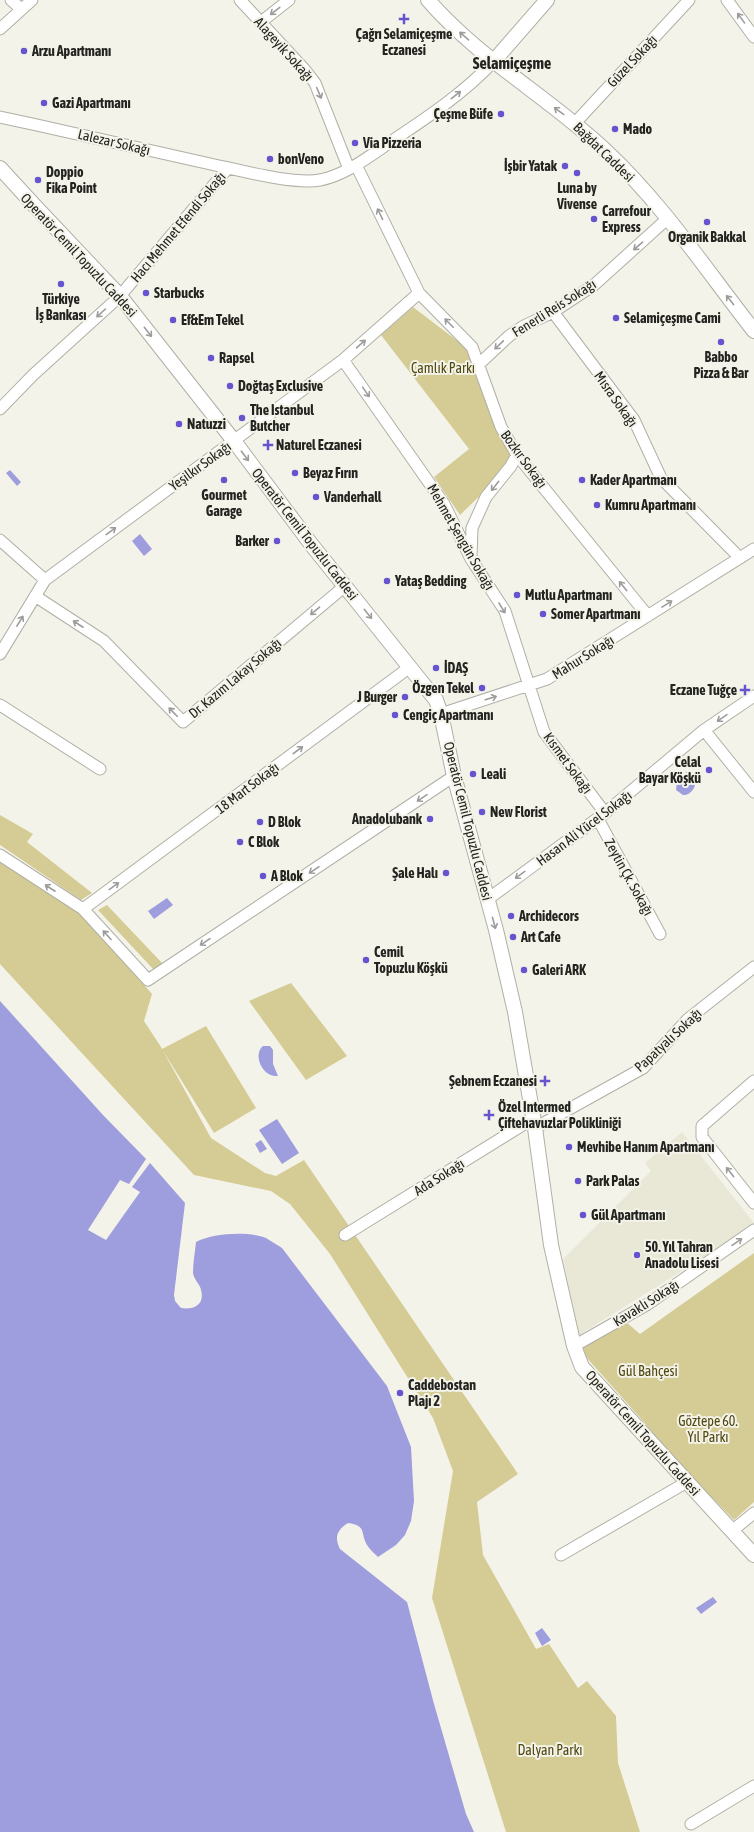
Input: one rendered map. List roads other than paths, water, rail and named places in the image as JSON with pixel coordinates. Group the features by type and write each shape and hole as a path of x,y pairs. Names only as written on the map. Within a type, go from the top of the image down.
{"main road":[{"name":"Bağdat Caddesi","path":"428,0 449,24 493,62 575,123 612,158 667,220 754,331"},
{"path":"493,62 547,0"},
{"name":"Operatör Cemil Topuzlu Caddesi","path":"0,168 120,296 234,441 311,544 436,700 441,714 454,776 488,899 514,1006 534,1123 551,1245 574,1346 582,1367 733,1530 754,1555"}],"street":[{"path":"10,0 21,9"},
{"path":"0,29 32,0"},
{"name":"Alageyik Sokağı","path":"240,0 315,83 352,167"},
{"path":"261,22 289,0"},
{"name":"Güzel Sokağı","path":"575,123 689,0"},
{"path":"727,0 754,37"},
{"name":"Hacı Mehmet Efendi Sokağı","path":"0,409 33,374 120,296 228,168 276,177 311,180 328,178 352,167 414,126 468,86 493,62"},
{"name":"Lalezar Sokağı","path":"0,117 228,168"},
{"name":"Bozkır Sokağı","path":"352,167 419,293 472,347 501,427 518,455 648,616"},
{"name":"Fenerli Reis Sokağı","path":"478,365 509,336 522,327 553,312 594,285 667,220"},
{"name":"Yeşilkır Sokağı","path":"0,654 45,580 343,360 419,293"},
{"name":"Mısra Sokağı","path":"553,312 634,420 661,478 740,558"},
{"name":"Mehmet Şengün Sokağı","path":"343,360 444,504 471,559 505,611 529,686"},
{"path":"471,559 472,528 486,497 512,466 518,455"},
{"path":"0,540 45,580"},
{"name":"Mahur Sokağı","path":"441,714 547,679 754,549"},
{"name":"Dr. Kazım Lakay Sokağı","path":"35,596 104,641 182,722 345,586"},
{"name":"18 Mart Sokağı","path":"83,909 410,667"},
{"name":"Kısmet Sokağı","path":"529,686 544,732 601,816"},
{"name":"Hasan Ali Yücel Sokağı","path":"488,899 601,816 704,730 754,696"},
{"path":"0,705 100,769"},
{"path":"704,730 754,792"},
{"path":"0,855 83,909 148,980 454,776"},
{"name":"Zeytin Çk. Sokağı","path":"601,816 660,934"},
{"name":"Papatyalı Sokağı","path":"534,1123 643,1068 688,1019 754,967"},
{"path":"754,1081 702,1126 702,1137 754,1203"},
{"name":"Ada Sokağı","path":"345,1235 534,1123"},
{"name":"Kavaklı Sokağı","path":"574,1346 648,1304 754,1230"},
{"path":"561,1555 687,1482"},
{"path":"733,1530 754,1513"},
{"path":"691,1824 754,1786"}],"water":[{"path":"10,470 21,482 17,486 6,473"},
{"path":"140,534 152,549 144,556 132,541"},
{"path":"688,771 695,776 696,780 694,789 683,795 676,790 677,782 683,778"},
{"path":"167,898 173,905 154,919 148,911"},
{"path":"0,1001 103,1115 146,1159 129,1184 120,1180 88,1230 106,1240 140,1192 132,1187 150,1163 185,1203 174,1295 175,1301 181,1308 194,1307 200,1303 202,1295 193,1273 196,1242 203,1239 231,1234 250,1234 266,1238 282,1248 387,1386 411,1447 414,1501 411,1521 405,1535 396,1545 378,1557 367,1545 361,1528 354,1524 348,1523 341,1528 337,1541 340,1549 407,1602 434,1704 466,1814 474,1832 0,1832"},
{"path":"263,1046 270,1046 273,1050 273,1064 278,1076 273,1076 268,1073 261,1065 259,1055"},
{"path":"277,1119 299,1153 282,1164 259,1130"},
{"path":"261,1140 267,1149 260,1153 255,1144"},
{"path":"713,1597 717,1602 701,1614 696,1608"},
{"path":"542,1628 551,1640 542,1646 535,1633"}],"place":[{"name":"Çağrı Selamiçeşme Eczanesi","path":"404,19"},
{"name":"Arzu Apartmanı","path":"24,51"},
{"name":"Gazi Apartmanı","path":"44,103"},
{"name":"Çeşme Büfe","path":"501,114"},
{"name":"Mado","path":"615,129"},
{"name":"Via Pizzeria","path":"355,143"},
{"name":"bonVeno","path":"270,159"},
{"name":"İşbir Yatak","path":"565,166"},
{"name":"Luna by Vivense","path":"577,173"},
{"name":"Doppio Fika Point","path":"38,180"},
{"name":"Carrefour Express","path":"594,219"},
{"name":"Organik Bakkal","path":"707,222"},
{"name":"Türkiye İş Bankası","path":"61,284"},
{"name":"Starbucks","path":"146,293"},
{"name":"Selamiçeşme Cami","path":"616,318"},
{"name":"Ef&Em Tekel","path":"173,320"},
{"name":"Babbo Pizza & Bar","path":"721,342"},
{"name":"Rapsel","path":"211,358"},
{"name":"Doğtaş Exclusive","path":"230,386"},
{"name":"The Istanbul Butcher","path":"242,418"},
{"name":"Natuzzi","path":"179,424"},
{"name":"Naturel Eczanesi","path":"268,445"},
{"name":"Beyaz Fırın","path":"295,473"},
{"name":"Gourmet Garage","path":"224,480"},
{"name":"Kader Apartmanı","path":"582,480"},
{"name":"Vanderhall","path":"316,497"},
{"name":"Kumru Apartmanı","path":"597,505"},
{"name":"Barker","path":"277,541"},
{"name":"Yataş Bedding","path":"387,581"},
{"name":"Mutlu Apartmanı","path":"517,595"},
{"name":"Somer Apartmanı","path":"543,614"},
{"name":"İDAŞ","path":"436,668"},
{"name":"Özgen Tekel","path":"482,688"},
{"name":"Eczane Tuğçe","path":"745,690"},
{"name":"J Burger","path":"405,697"},
{"name":"Cengiç Apartmanı","path":"395,715"},
{"name":"Celal Bayar Köşkü","path":"709,770"},
{"name":"Leali","path":"473,774"},
{"name":"New Florist","path":"482,812"},
{"name":"Anadolubank","path":"430,819"},
{"name":"D Blok","path":"260,822"},
{"name":"C Blok","path":"240,842"},
{"name":"Şale Halı","path":"446,873"},
{"name":"A Blok","path":"263,876"},
{"name":"Archidecors","path":"511,916"},
{"name":"Art Cafe","path":"513,937"},
{"name":"Cemil Topuzlu Köşkü","path":"366,960"},
{"name":"Galeri ARK","path":"524,970"},
{"name":"Şebnem Eczanesi","path":"545,1081"},
{"name":"Özel Intermed Çiftehavuzlar Polikliniği","path":"489,1115"},
{"name":"Mevhibe Hanım Apartmanı","path":"569,1147"},
{"name":"Park Palas","path":"578,1181"},
{"name":"Gül Apartmanı","path":"583,1215"},
{"name":"50. Yıl Tahran Anadolu Lisesi","path":"637,1255"},
{"name":"Caddebostan Plajı 2","path":"400,1393"}],"district":[{"name":"Selamiçeşme","path":"512,63"}],"park label":[{"name":"Çamlık Parkı","path":"443,368"},
{"name":"Gül Bahçesi","path":"648,1371"},
{"name":"Göztepe 60. Yıl Parkı","path":"708,1430"},
{"name":"Dalyan Parkı","path":"550,1750"}]}
